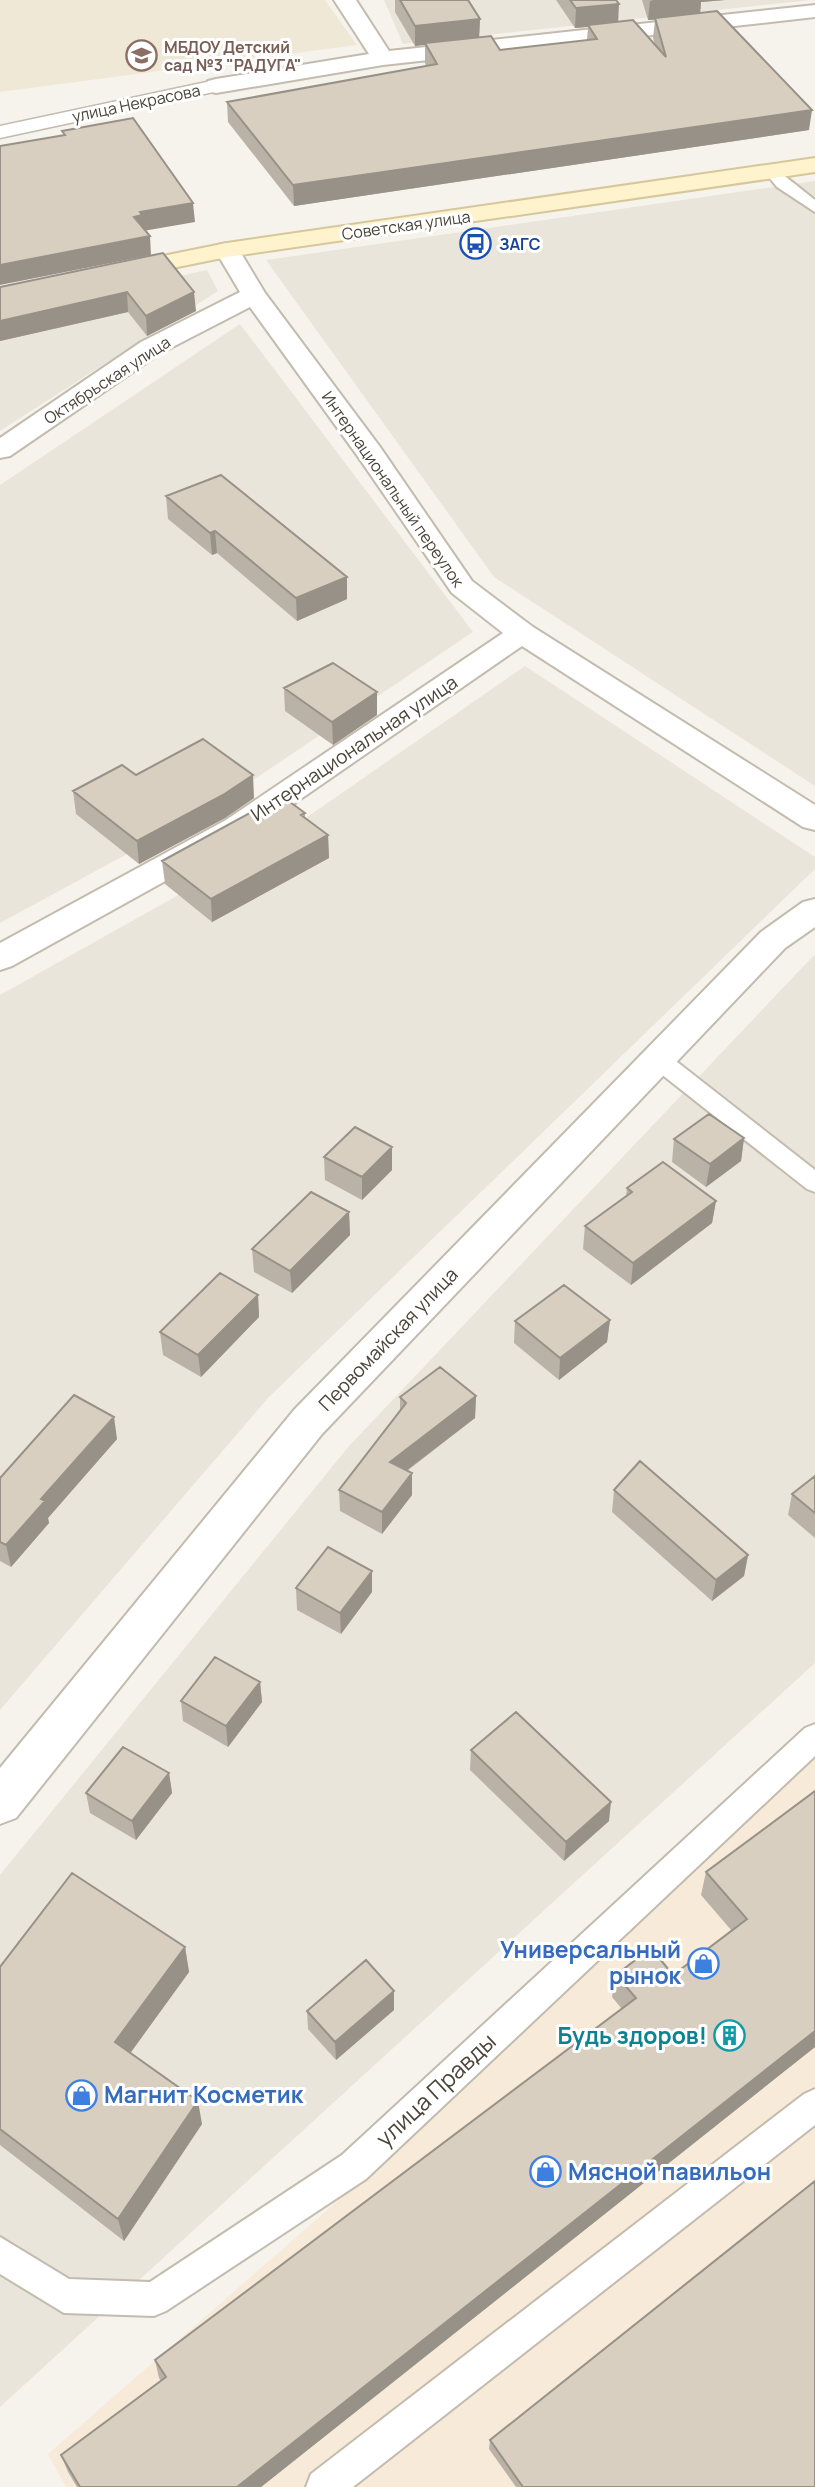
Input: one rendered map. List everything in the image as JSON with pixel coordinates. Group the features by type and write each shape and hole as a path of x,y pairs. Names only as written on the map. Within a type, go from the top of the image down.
{"main road":[{"name":"Советская улица","path":"93,277 227,250 815,165"}],"street":[{"path":"345,0 383,58"},
{"name":"улица Некрасова","path":"0,132 216,86 383,58 815,11"},
{"name":"Интернациональный переулок","path":"227,250 254,295 370,453 462,587 522,633 815,820"},
{"name":"Октябрьская улица","path":"0,450 150,348 254,295"},
{"name":"Интернациональная улица","path":"0,958 237,827 522,633"},
{"name":"Первомайская улица","path":"0,1803 307,1422 773,940 815,910"}],"lane":[{"path":"771,171 782,184 815,207"},
{"path":"659,1060 815,1183"},
{"name":"улица Правды","path":"0,2254 64,2296 154,2299 354,2167 815,1737"},
{"path":"324,2487 815,2105"}],"shaded area":[{"name":"МБДОУ Детский сад №3 \"РАДУГА\"","path":"0,0 325,0 357,45 0,92"},
{"path":"384,0 811,0 403,44"},
{"path":"815,181 815,786 494,577 266,260"},
{"path":"207,270 218,291 0,431 0,315"},
{"path":"240,324 473,632 210,809 0,923 0,485"},
{"path":"525,666 815,857 815,869 268,1398 0,1710 0,995 264,847"},
{"path":"815,954 815,1663 0,2407 0,1875 349,1446"},
{"name":"Универсальный рынок","path":"815,1755 815,2487 66,2487 48,2454 373,2170"}],"building":[{"path":"400,0 468,0 480,19 415,26"},
{"path":"570,0 616,0 619,4 576,8"},
{"path":"717,11 812,110 293,185 227,102 437,64 425,43 491,36 500,50 597,39 588,25 633,20 666,57 655,18"},
{"path":"133,118 193,203 140,212 142,215 134,217 150,236 0,265 0,146 65,135 62,131"},
{"path":"163,253 194,292 146,316 127,292 0,321 0,287"},
{"path":"221,475 347,577 296,598 215,531 210,533 166,496"},
{"path":"333,663 377,692 332,722 284,688"},
{"path":"203,739 253,775 223,795 137,841 73,791 122,765 136,775"},
{"path":"279,794 305,813 301,815 328,835 211,899 162,861 250,813"},
{"path":"709,1114 744,1138 710,1164 674,1139"},
{"path":"355,1127 392,1147 362,1177 324,1157"},
{"path":"663,1162 716,1201 633,1263 585,1226 632,1192 627,1188"},
{"path":"311,1192 349,1212 290,1271 252,1249"},
{"path":"220,1273 258,1295 198,1355 160,1332"},
{"path":"564,1285 610,1320 560,1358 515,1321"},
{"path":"440,1367 476,1396 390,1462 412,1473 382,1512 339,1490 406,1403 400,1397"},
{"path":"74,1395 114,1417 41,1499 45,1501 6,1545 0,1542 0,1478"},
{"path":"640,1461 748,1555 716,1580 614,1490"},
{"path":"815,1476 815,1513 792,1494"},
{"path":"328,1547 372,1571 340,1613 296,1588"},
{"path":"215,1657 260,1682 226,1726 181,1701"},
{"path":"516,1712 611,1802 566,1842 471,1750"},
{"path":"123,1747 169,1773 132,1821 86,1793"},
{"path":"815,1791 815,2031 237,2487 80,2487 61,2455 166,2377 155,2360 636,1998 616,1975 651,1948 673,1975 747,1919 706,1872"},
{"name":"Магнит Косметик","path":"72,1873 185,1947 115,2042 198,2101 118,2219 0,2129 0,1967"},
{"path":"366,1960 394,1991 335,2042 307,2011"},
{"path":"815,2181 815,2487 523,2487 490,2440"}],"place":[{"name":"МБДОУ Детский сад №3 \"РАДУГА\"","path":"141,56"},
{"name":"ЗАГС","path":"476,244"},
{"name":"Универсальный рынок","path":"704,1963"},
{"name":"Будь здоров!","path":"730,2036"},
{"name":"Магнит Косметик","path":"81,2095"},
{"name":"Мясной павильон","path":"545,2172"}]}
